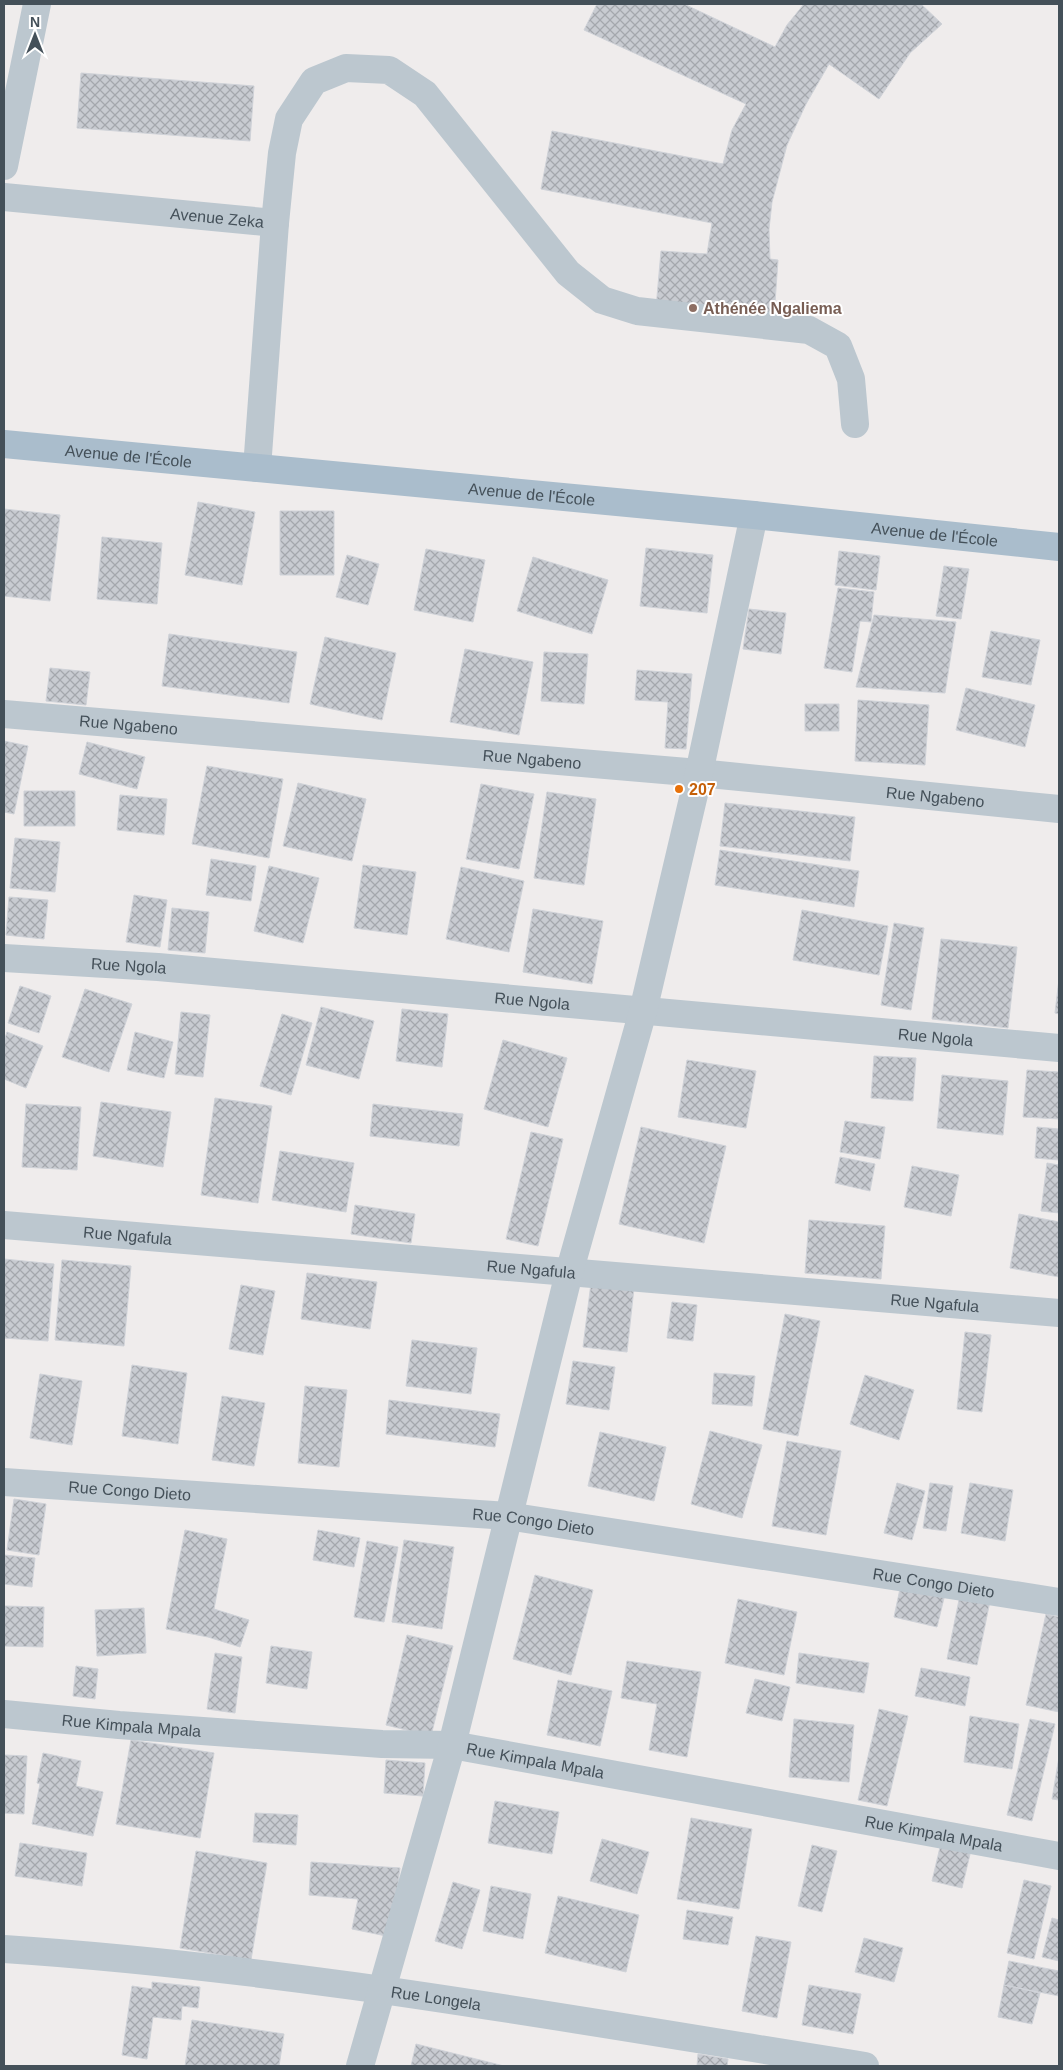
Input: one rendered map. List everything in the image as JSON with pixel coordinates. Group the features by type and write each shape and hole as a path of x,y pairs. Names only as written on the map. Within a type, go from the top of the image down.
{"main road":[{"name":"Avenue de l'École","path":"4,444 754,515 1059,547"}],"street":[{"path":"4,166 37,4"},
{"path":"275,224 282,153 289,118 314,81 346,68 389,70 425,94 568,273 602,300 637,311 809,330 838,346 851,379 855,424"},
{"name":"Avenue Zeka","path":"4,198 275,224 257,468"},
{"path":"360,2066 452,1745 569,1273 643,1010 700,773 754,515"},
{"name":"Rue Ngabeno","path":"4,714 700,773 1059,809"},
{"name":"Rue Ngola","path":"4,958 158,967 1059,1048"},
{"name":"Rue Ngafula","path":"4,1225 1059,1313"},
{"name":"Rue Congo Dieto","path":"4,1482 508,1516 1059,1602"},
{"name":"Rue Kimpala Mpala","path":"4,1714 119,1725 363,1742 452,1745 1059,1856"},
{"name":"Rue Longela","path":"4,1949 82,1954 382,1989 865,2066"}],"building":[{"path":"597,4 684,4 775,47 787,25 804,4 921,4 942,24 910,53 879,99 829,64 806,104 787,145 772,202 769,229 770,259 778,260 774,317 656,308 661,251 707,254 712,223 541,189 552,131 723,164 732,130 746,104 584,30"},
{"path":"81,73 254,86 250,141 77,128"},
{"path":"198,502 255,512 242,585 185,575"},
{"path":"4,509 60,515 50,601 4,596"},
{"path":"280,511 334,511 334,575 280,575"},
{"path":"102,537 162,543 157,604 97,599"},
{"path":"646,548 713,555 707,613 640,606"},
{"path":"426,549 485,560 473,622 414,610"},
{"path":"839,551 880,556 876,590 835,585"},
{"path":"347,555 379,564 368,605 336,597"},
{"path":"533,557 608,580 592,634 517,611"},
{"path":"944,566 969,569 961,619 936,616"},
{"path":"838,588 874,592 871,622 860,621 852,672 824,668"},
{"path":"749,609 786,613 781,654 743,649"},
{"path":"874,615 956,622 945,693 856,687"},
{"path":"991,631 1040,640 1031,685 982,677"},
{"path":"169,634 297,652 289,703 162,686"},
{"path":"325,637 396,653 382,720 310,704"},
{"path":"465,649 533,662 519,735 450,722"},
{"path":"544,652 588,654 584,704 541,701"},
{"path":"50,668 90,672 86,705 46,701"},
{"path":"637,670 692,674 686,749 665,748 668,702 635,700"},
{"path":"966,688 1035,705 1025,747 956,730"},
{"path":"858,700 929,705 925,765 855,761"},
{"path":"805,704 839,704 839,731 805,731"},
{"path":"4,741 28,746 14,814 4,812"},
{"path":"87,742 145,757 137,789 79,774"},
{"path":"207,766 283,779 269,858 192,844"},
{"path":"298,783 366,799 352,861 283,846"},
{"path":"481,784 534,794 519,869 466,859"},
{"path":"24,791 75,791 75,826 24,826"},
{"path":"547,792 596,799 584,885 534,878"},
{"path":"120,795 167,799 164,835 117,830"},
{"path":"725,803 855,817 850,861 720,846"},
{"path":"15,838 60,842 55,892 10,888"},
{"path":"720,850 859,871 854,907 715,885"},
{"path":"211,859 256,866 251,901 206,895"},
{"path":"363,865 416,872 407,935 354,928"},
{"path":"269,866 319,878 303,943 254,931"},
{"path":"461,867 524,881 509,952 446,939"},
{"path":"134,895 167,900 160,947 126,942"},
{"path":"9,897 48,900 44,939 6,935"},
{"path":"172,908 209,912 205,953 168,950"},
{"path":"533,909 603,921 592,984 523,972"},
{"path":"802,910 888,926 879,975 793,960"},
{"path":"894,923 924,928 911,1010 881,1005"},
{"path":"941,939 1017,947 1008,1028 932,1019"},
{"path":"1059,979 1059,1014 1055,1013"},
{"path":"20,986 51,996 39,1033 8,1023"},
{"path":"85,989 132,1004 109,1072 62,1057"},
{"path":"321,1007 374,1021 359,1079 306,1065"},
{"path":"402,1009 448,1014 442,1067 396,1061"},
{"path":"181,1012 210,1015 203,1077 175,1074"},
{"path":"282,1014 312,1023 291,1095 260,1086"},
{"path":"7,1032 43,1046 26,1088 4,1079 4,1041"},
{"path":"135,1032 173,1042 164,1078 127,1070"},
{"path":"503,1040 567,1058 548,1127 484,1109"},
{"path":"874,1056 916,1058 913,1101 871,1098"},
{"path":"687,1060 756,1071 746,1128 678,1117"},
{"path":"1027,1070 1059,1072 1059,1119 1023,1117"},
{"path":"942,1075 1008,1081 1003,1135 937,1128"},
{"path":"215,1098 272,1106 258,1203 201,1195"},
{"path":"101,1102 171,1112 163,1167 93,1156"},
{"path":"26,1104 81,1107 77,1170 22,1167"},
{"path":"373,1104 463,1114 459,1146 370,1136"},
{"path":"845,1121 885,1127 880,1159 840,1152"},
{"path":"641,1127 726,1146 704,1243 619,1224"},
{"path":"1037,1127 1059,1129 1059,1160 1035,1158"},
{"path":"531,1132 563,1139 538,1246 506,1239"},
{"path":"280,1151 354,1163 346,1212 272,1200"},
{"path":"840,1157 875,1164 870,1191 835,1183"},
{"path":"1047,1163 1059,1165 1059,1213 1041,1211"},
{"path":"912,1166 959,1175 951,1216 904,1207"},
{"path":"355,1205 415,1214 411,1243 351,1234"},
{"path":"1019,1214 1059,1222 1059,1277 1010,1268"},
{"path":"809,1220 885,1226 881,1279 805,1273"},
{"path":"4,1259 54,1264 48,1341 4,1338"},
{"path":"62,1260 131,1266 124,1346 55,1340"},
{"path":"307,1273 377,1282 370,1329 301,1319"},
{"path":"591,1283 634,1288 627,1352 583,1347"},
{"path":"241,1285 275,1291 263,1355 229,1349"},
{"path":"672,1302 697,1305 693,1341 667,1338"},
{"path":"785,1314 820,1321 798,1436 763,1429"},
{"path":"965,1332 991,1335 982,1412 957,1409"},
{"path":"412,1340 477,1348 471,1394 406,1386"},
{"path":"573,1361 615,1367 609,1410 566,1404"},
{"path":"132,1365 187,1373 178,1444 122,1436"},
{"path":"714,1373 755,1376 752,1406 712,1404"},
{"path":"40,1374 82,1381 72,1445 30,1438"},
{"path":"865,1375 914,1390 899,1440 850,1424"},
{"path":"305,1386 347,1390 339,1467 298,1463"},
{"path":"222,1396 265,1403 254,1466 212,1460"},
{"path":"389,1400 500,1414 495,1447 386,1434"},
{"path":"710,1431 762,1445 742,1518 691,1504"},
{"path":"600,1432 666,1447 654,1501 588,1486"},
{"path":"787,1441 841,1451 826,1535 772,1526"},
{"path":"897,1483 925,1491 912,1540 884,1533"},
{"path":"930,1483 953,1486 946,1531 923,1528"},
{"path":"970,1483 1013,1490 1005,1541 961,1533"},
{"path":"14,1499 46,1504 39,1555 7,1550"},
{"path":"185,1530 227,1539 214,1609 249,1620 240,1647 208,1637 166,1629"},
{"path":"318,1530 360,1538 354,1567 313,1560"},
{"path":"404,1540 454,1547 442,1629 392,1622"},
{"path":"367,1541 398,1547 384,1622 354,1617"},
{"path":"4,1555 35,1558 32,1587 4,1584"},
{"path":"535,1575 593,1590 571,1675 513,1659"},
{"path":"901,1584 945,1594 937,1627 894,1617"},
{"path":"960,1595 990,1601 977,1665 947,1659"},
{"path":"738,1599 797,1612 784,1675 725,1663"},
{"path":"4,1606 44,1607 43,1647 4,1646"},
{"path":"144,1608 146,1653 97,1656 95,1610"},
{"path":"1046,1614 1059,1617 1059,1712 1026,1705"},
{"path":"407,1635 453,1646 431,1736 386,1725"},
{"path":"271,1646 312,1652 307,1689 266,1683"},
{"path":"215,1653 242,1657 235,1713 207,1709"},
{"path":"799,1653 869,1663 864,1693 796,1683"},
{"path":"627,1661 701,1672 687,1757 649,1750 657,1704 621,1698"},
{"path":"76,1666 98,1669 95,1699 73,1696"},
{"path":"921,1668 970,1677 965,1706 915,1696"},
{"path":"755,1679 790,1687 782,1721 746,1713"},
{"path":"558,1680 612,1691 600,1746 547,1735"},
{"path":"879,1709 908,1716 887,1806 858,1800"},
{"path":"970,1716 1019,1724 1012,1769 964,1762"},
{"path":"794,1719 854,1725 849,1782 789,1777"},
{"path":"1030,1719 1055,1724 1032,1821 1007,1815"},
{"path":"131,1740 214,1753 200,1838 116,1824"},
{"path":"43,1753 81,1761 76,1786 103,1792 93,1836 32,1824 40,1784 37,1783"},
{"path":"4,1755 27,1756 24,1814 4,1813"},
{"path":"1059,1757 1059,1800 1052,1799"},
{"path":"386,1760 425,1763 423,1796 384,1793"},
{"path":"495,1801 559,1812 552,1854 488,1843"},
{"path":"255,1813 298,1815 296,1845 253,1842"},
{"path":"691,1818 752,1829 739,1909 677,1899"},
{"path":"602,1839 649,1852 637,1894 590,1881"},
{"path":"20,1843 87,1853 82,1886 15,1876"},
{"path":"941,1843 971,1850 962,1888 932,1881"},
{"path":"812,1845 837,1851 822,1912 798,1906"},
{"path":"196,1851 267,1863 251,1960 180,1948"},
{"path":"311,1862 400,1868 391,1937 352,1929 358,1899 309,1895"},
{"path":"1024,1880 1051,1886 1034,1959 1007,1953"},
{"path":"453,1882 480,1890 462,1949 435,1941"},
{"path":"491,1886 531,1894 523,1939 483,1931"},
{"path":"558,1896 639,1915 626,1972 545,1953"},
{"path":"687,1910 733,1917 728,1945 683,1939"},
{"path":"1052,1918 1059,1920 1059,1961 1042,1957"},
{"path":"756,1936 791,1942 777,2018 742,2011"},
{"path":"864,1938 903,1948 894,1982 855,1972"},
{"path":"1009,1961 1059,1971 1059,1996 1004,1985"},
{"path":"152,1982 200,1987 198,2008 182,2006 181,2020 153,2017 147,2059 122,2055 132,1986 152,1989"},
{"path":"809,1985 861,1994 853,2034 802,2025"},
{"path":"1004,1985 1040,1993 1032,2024 998,2017"},
{"path":"192,2020 284,2034 279,2066 185,2066"},
{"path":"416,2044 504,2066 411,2066"},
{"path":"698,2054 728,2059 727,2066 697,2066"}],"place":[{"name":"Athénée Ngaliema","path":"693,308"},
{"name":"207","path":"679,789"}]}
